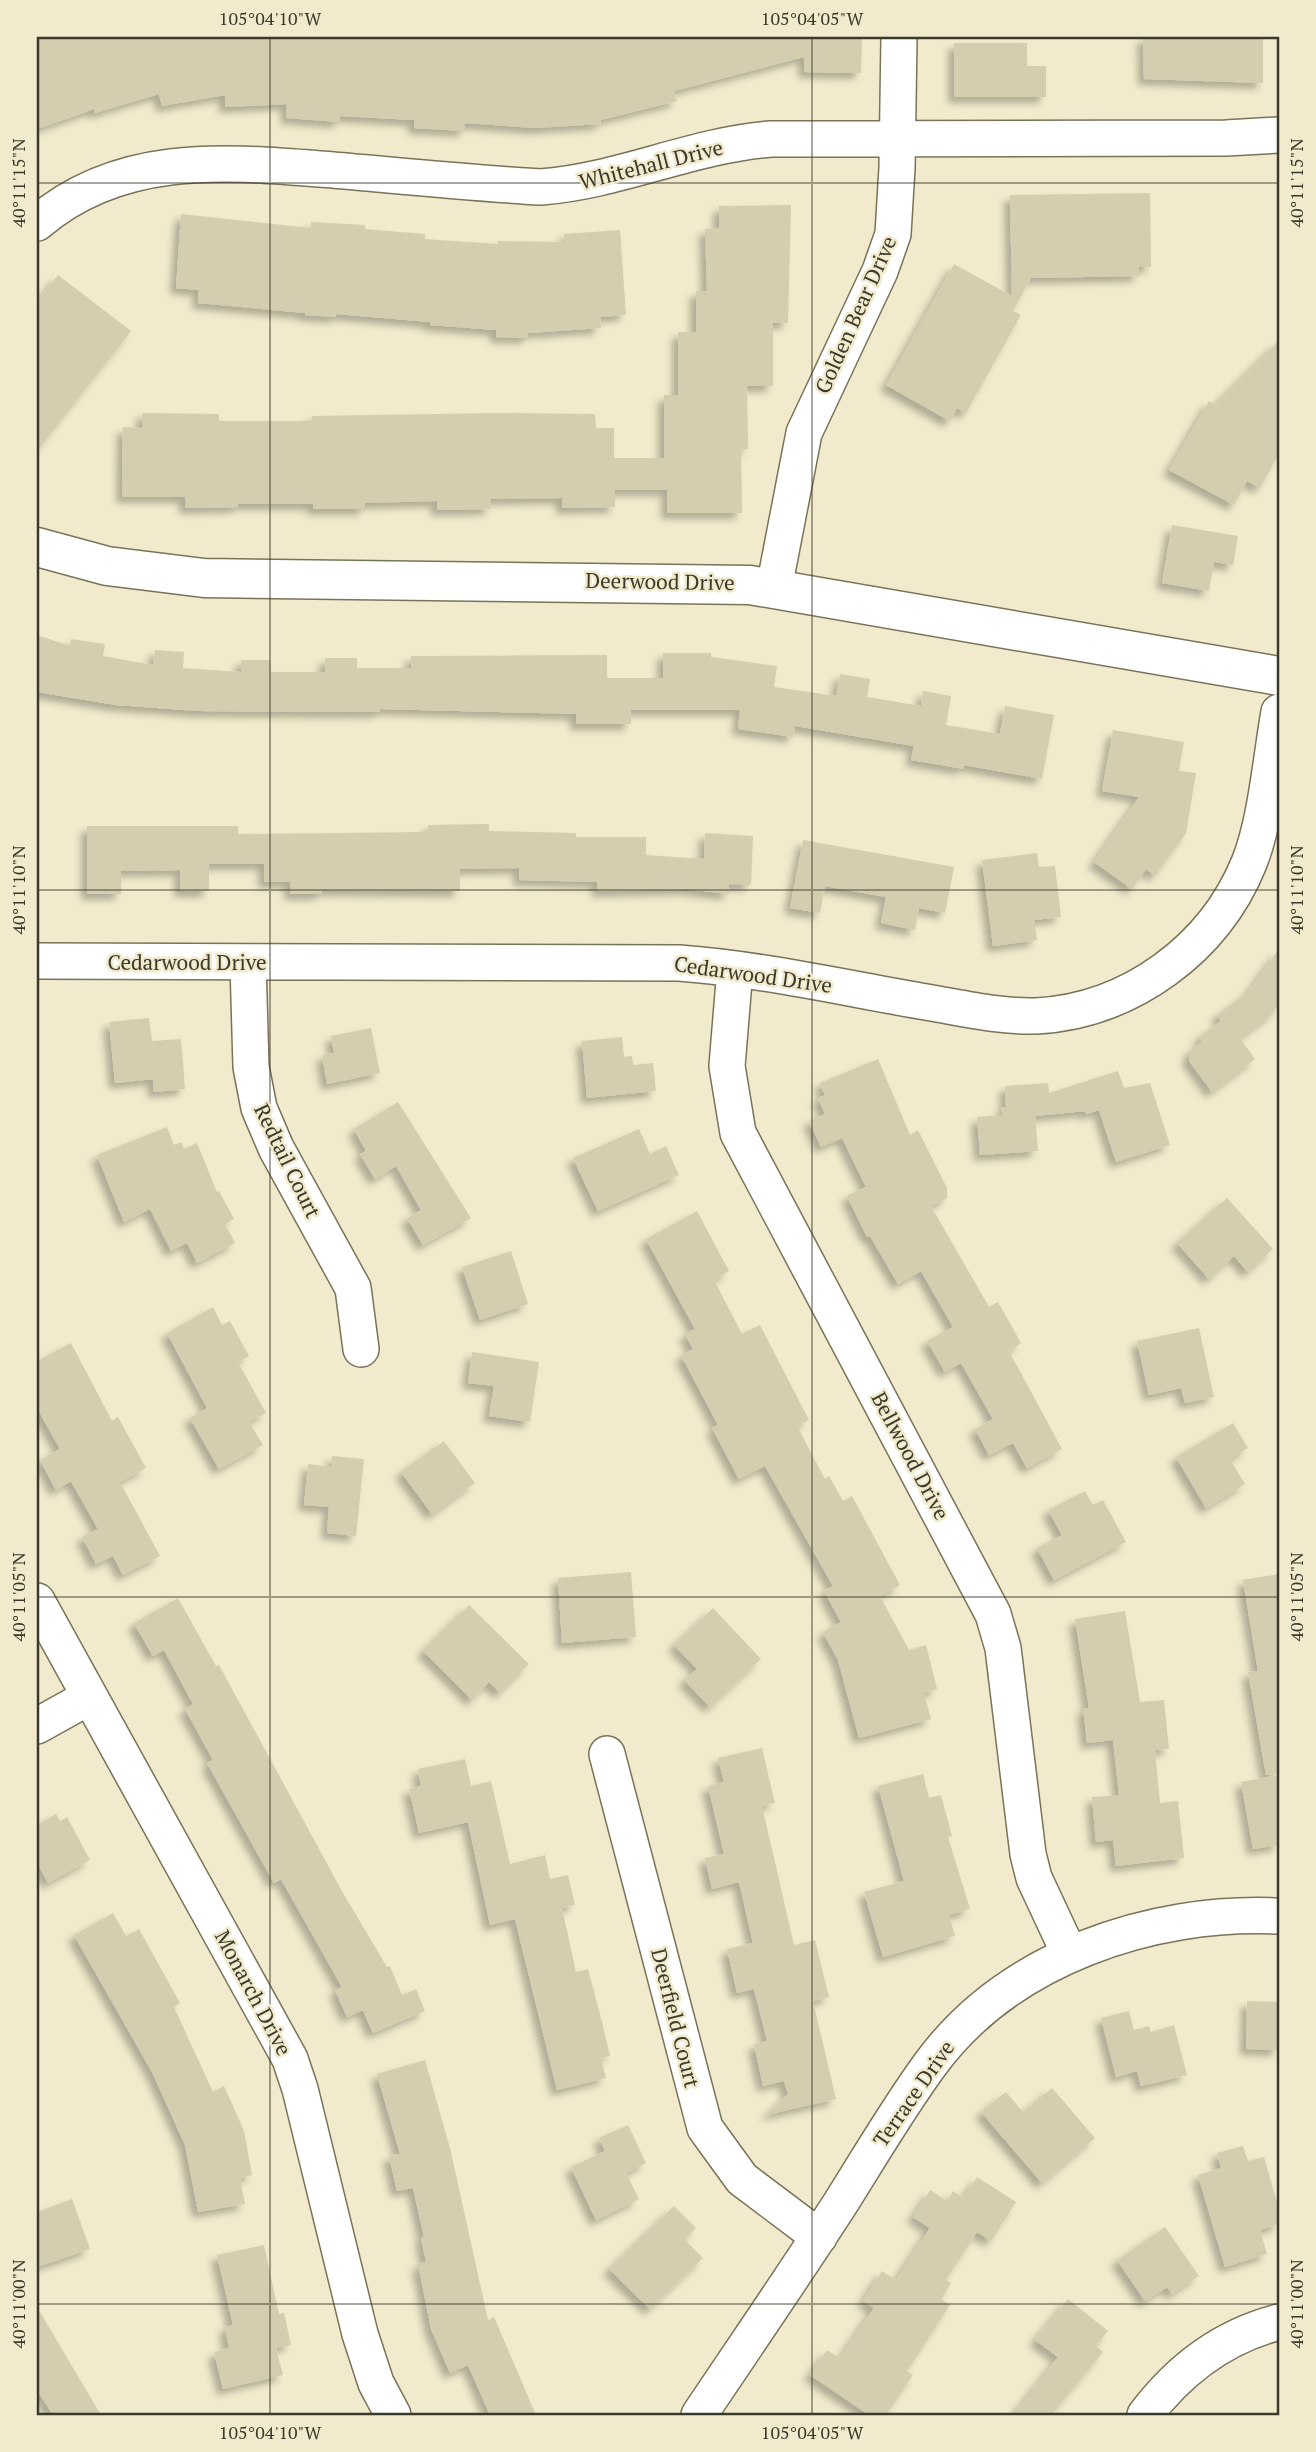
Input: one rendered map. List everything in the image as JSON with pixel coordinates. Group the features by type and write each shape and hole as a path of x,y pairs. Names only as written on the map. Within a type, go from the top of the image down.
{"street":[{"name":"Golden Bear Drive","path":"774,588 804,433 880,271 893,234 899,37"},
{"name":"Whitehall Drive","path":"37,223 72,198 114,178 191,163 541,187 582,183 752,141 1226,138 1279,135"},
{"name":"Deerwood Drive","path":"37,547 107,566 204,578 645,581 774,588 1279,676"},
{"name":"Cedarwood Drive","path":"37,961 679,963 734,969 1016,1016 1064,1013 1128,992 1166,970 1185,955 1214,924 1238,885 1255,842 1279,712"},
{"name":"Redtail Court","path":"248,963 251,1067 259,1108 276,1148 353,1288 361,1349"},
{"name":"Bellwood Drive","path":"734,969 727,1066 738,1133 993,1614 1003,1648 1028,1854 1034,1878 1070,1955"},
{"name":"Monarch Drive","path":"37,1601 289,2059 300,2088 360,2334 376,2383 393,2415"},
{"path":"37,1726 89,1697"},
{"name":"Deerfield Court","path":"607,1754 705,2128 742,2179 819,2237"},
{"name":"Terrace Drive","path":"699,2415 819,2237 929,2065 984,2008 1016,1985 1070,1955 1127,1933 1187,1919 1279,1916"},
{"path":"1145,2415 1179,2377 1199,2360 1239,2336 1279,2322"}],"building":[{"path":"37,37 862,37 861,73 804,72 804,57 674,91 677,101 601,120 601,124 535,128 465,123 465,131 414,128 414,120 340,116 340,122 286,118 287,104 225,107 225,95 162,106 159,94 95,113 94,109 37,129"},
{"path":"1143,37 1263,37 1263,83 1144,79"},
{"path":"954,43 1027,43 1027,66 1046,66 1046,97 954,97"},
{"path":"1150,193 1151,267 1139,267 1139,276 1031,278 1013,311 1021,315 966,413 957,408 950,421 886,385 954,264 1012,296 1010,195"},
{"path":"791,205 788,323 773,323 773,386 747,386 748,449 741,449 742,513 667,513 667,490 615,490 615,507 562,508 562,498 490,499 491,509 437,510 437,501 365,503 365,509 313,509 313,504 238,504 238,507 185,508 185,497 122,497 123,427 142,428 142,413 219,414 219,421 312,421 312,416 595,414 596,428 614,428 614,458 664,458 664,395 678,395 678,332 696,332 696,291 707,291 705,229 719,228 719,206"},
{"path":"181,214 311,228 311,222 365,225 365,229 425,234 425,239 498,244 498,241 564,242 564,234 620,230 626,315 600,317 601,328 528,333 528,338 496,337 496,330 430,325 430,322 336,314 336,317 305,315 198,303 199,290 176,288"},
{"path":"58,275 131,331 37,451 37,302"},
{"path":"1279,340 1279,454 1260,488 1247,481 1234,505 1169,470 1209,401 1215,404"},
{"path":"1172,525 1238,536 1233,565 1214,562 1209,591 1162,583"},
{"path":"37,635 70,646 71,639 105,644 103,656 153,665 155,650 184,652 183,668 241,672 241,660 271,660 271,672 325,672 325,658 357,658 357,668 411,668 411,656 607,655 607,678 663,678 663,653 711,653 711,657 777,666 774,687 836,696 840,674 870,679 867,697 921,706 923,691 951,696 946,725 1000,734 1005,706 1054,715 1042,779 964,765 964,769 911,760 914,746 795,726 793,737 738,729 740,710 631,710 631,724 576,724 576,714 380,709 380,712 198,711 116,705 37,692"},
{"path":"1113,730 1184,742 1179,771 1196,773 1186,833 1155,876 1146,869 1132,889 1094,862 1139,797 1102,791"},
{"path":"489,824 489,831 576,833 576,837 646,837 646,855 704,859 705,833 753,836 751,885 729,884 729,894 687,889 598,891 597,882 519,880 519,868 460,869 460,891 322,890 322,894 290,894 290,882 264,882 264,864 209,864 209,891 180,891 180,870 121,871 121,894 87,894 87,826 238,826 238,834 428,832 428,825"},
{"path":"803,840 954,867 945,913 919,908 915,930 881,923 886,897 825,886 820,913 790,908"},
{"path":"1037,853 1039,867 1055,866 1061,917 1034,920 1037,940 993,946 982,860"},
{"path":"1279,949 1279,1004 1271,1015 1240,1038 1255,1059 1212,1092 1189,1061 1189,1052 1202,1042 1199,1037 1221,1021 1217,1015 1248,992"},
{"path":"149,1018 152,1041 181,1039 185,1089 154,1092 153,1079 115,1083 109,1022"},
{"path":"371,1028 380,1073 327,1084 322,1055 334,1053 331,1036"},
{"path":"622,1037 624,1057 632,1056 633,1065 653,1063 656,1091 587,1098 582,1041"},
{"path":"878,1059 910,1135 918,1130 947,1188 947,1198 931,1206 989,1307 998,1302 1021,1343 1009,1351 1062,1449 1027,1468 1013,1443 989,1455 975,1429 993,1419 961,1363 945,1372 927,1341 953,1327 921,1271 898,1284 870,1236 867,1237 847,1196 866,1187 842,1138 821,1147 809,1121 825,1114 818,1098 825,1095 820,1083"},
{"path":"1118,1071 1124,1088 1150,1083 1170,1145 1116,1162 1099,1110 1086,1114 1085,1111 1035,1116 1038,1151 980,1155 977,1117 1003,1115 1001,1108 1006,1107 1005,1086 1048,1083 1049,1093"},
{"path":"398,1102 471,1218 423,1245 407,1218 421,1210 396,1166 375,1179 360,1154 366,1151 354,1129"},
{"path":"167,1127 174,1145 181,1142 184,1149 197,1143 217,1192 219,1191 234,1219 225,1224 235,1243 197,1263 187,1243 171,1251 150,1209 124,1222 97,1155"},
{"path":"639,1129 650,1154 666,1146 679,1175 598,1211 573,1158"},
{"path":"1227,1198 1273,1249 1248,1272 1234,1256 1209,1279 1177,1243"},
{"path":"697,1211 729,1271 714,1280 742,1334 760,1325 809,1420 797,1426 825,1479 829,1476 843,1501 852,1496 900,1585 880,1596 909,1650 926,1645 937,1689 924,1693 931,1719 859,1738 838,1660 823,1632 841,1622 824,1591 833,1586 765,1466 739,1479 712,1428 718,1425 681,1355 693,1349 685,1334 695,1329 646,1239"},
{"path":"511,1251 528,1304 480,1320 462,1267"},
{"path":"213,1307 222,1325 230,1321 249,1356 238,1362 266,1413 249,1422 263,1445 219,1469 190,1418 207,1408 167,1333"},
{"path":"1199,1328 1214,1397 1185,1403 1181,1388 1149,1395 1137,1341"},
{"path":"71,1343 112,1421 118,1417 146,1468 120,1482 160,1556 123,1575 113,1556 96,1564 82,1537 98,1529 71,1481 56,1490 40,1460 60,1449 37,1408 37,1361"},
{"path":"472,1352 539,1362 530,1422 489,1416 494,1386 468,1383"},
{"path":"1233,1423 1248,1448 1230,1459 1245,1484 1206,1508 1176,1457"},
{"path":"444,1441 475,1483 432,1514 401,1472"},
{"path":"332,1456 364,1459 356,1536 327,1533 329,1507 304,1505 308,1464 332,1467"},
{"path":"1085,1491 1093,1505 1103,1500 1126,1542 1054,1580 1037,1548 1062,1535 1048,1510"},
{"path":"631,1572 636,1637 562,1643 558,1578"},
{"path":"1279,1574 1279,1774 1266,1775 1248,1672 1258,1671 1243,1580"},
{"path":"178,1598 216,1666 219,1665 343,1893 387,1967 390,1966 402,1995 416,1989 425,2011 373,2033 363,2010 347,2017 335,1990 342,1987 281,1879 274,1883 207,1763 213,1760 185,1709 193,1704 164,1650 153,1656 134,1623"},
{"path":"469,1605 529,1664 500,1693 489,1682 472,1700 423,1651"},
{"path":"713,1608 761,1659 710,1707 684,1680 697,1669 674,1645"},
{"path":"1125,1611 1140,1702 1164,1700 1169,1749 1155,1750 1160,1803 1178,1801 1184,1858 1116,1866 1113,1840 1096,1842 1092,1797 1119,1795 1113,1740 1087,1743 1083,1708 1089,1708 1075,1619"},
{"path":"762,1748 775,1803 762,1806 794,1945 815,1940 829,1997 813,2001 836,2099 766,2115 788,2094 784,2081 763,2086 754,2044 767,2041 754,1989 737,1993 727,1949 753,1943 739,1882 712,1889 705,1858 724,1854 708,1786 724,1782 718,1758"},
{"path":"465,1759 471,1786 491,1781 510,1864 545,1855 550,1879 568,1875 575,1905 562,1908 576,1972 588,1969 603,2026 610,2056 601,2058 606,2078 557,2090 515,1919 490,1925 468,1822 419,1833 409,1789 421,1786 418,1769"},
{"path":"923,1774 929,1798 941,1795 952,1836 948,1837 970,1909 949,1915 955,1936 883,1957 864,1892 904,1881 878,1786"},
{"path":"1279,1775 1279,1845 1253,1849 1241,1782"},
{"path":"56,1814 60,1821 67,1817 90,1860 48,1883 37,1862 37,1825"},
{"path":"113,1913 126,1936 139,1929 180,2003 174,2007 213,2092 224,2086 244,2131 252,2175 240,2178 245,2204 198,2212 185,2145 152,2072 74,1935"},
{"path":"1247,2001 1279,2002 1279,2050 1246,2049"},
{"path":"1129,2011 1134,2030 1149,2026 1151,2032 1174,2025 1187,2075 1141,2086 1137,2071 1116,2077 1101,2018"},
{"path":"425,2060 450,2148 488,2320 494,2317 536,2415 490,2415 468,2365 450,2373 431,2329 418,2264 426,2262 421,2238 424,2237 413,2188 397,2191 389,2156 400,2154 377,2074"},
{"path":"1052,2088 1095,2138 1042,2183 981,2112 1006,2092 1023,2112"},
{"path":"628,2125 646,2163 626,2173 639,2199 596,2220 571,2167 605,2151 599,2138"},
{"path":"1243,2146 1248,2161 1264,2157 1279,2209 1279,2224 1260,2230 1267,2254 1225,2267 1198,2175 1221,2168 1217,2153"},
{"path":"977,2177 1016,2202 991,2241 977,2232 946,2280 951,2283 941,2299 950,2305 907,2371 913,2375 886,2415 869,2415 810,2375 827,2350 840,2358 874,2308 863,2301 882,2271 896,2280 930,2228 913,2217 930,2190 947,2201 953,2191 963,2198"},
{"path":"72,2199 90,2249 37,2267 37,2212"},
{"path":"674,2206 696,2228 685,2240 703,2258 650,2309 609,2269"},
{"path":"1165,2227 1199,2276 1172,2294 1167,2287 1145,2301 1117,2260"},
{"path":"264,2245 279,2314 284,2313 291,2345 276,2348 283,2375 223,2389 214,2352 229,2348 225,2327 233,2325 217,2255"},
{"path":"1068,2299 1108,2331 1096,2346 1103,2352 1051,2415 1013,2415 1058,2357 1035,2340"},
{"path":"37,2307 101,2415 53,2415 37,2390"}]}
